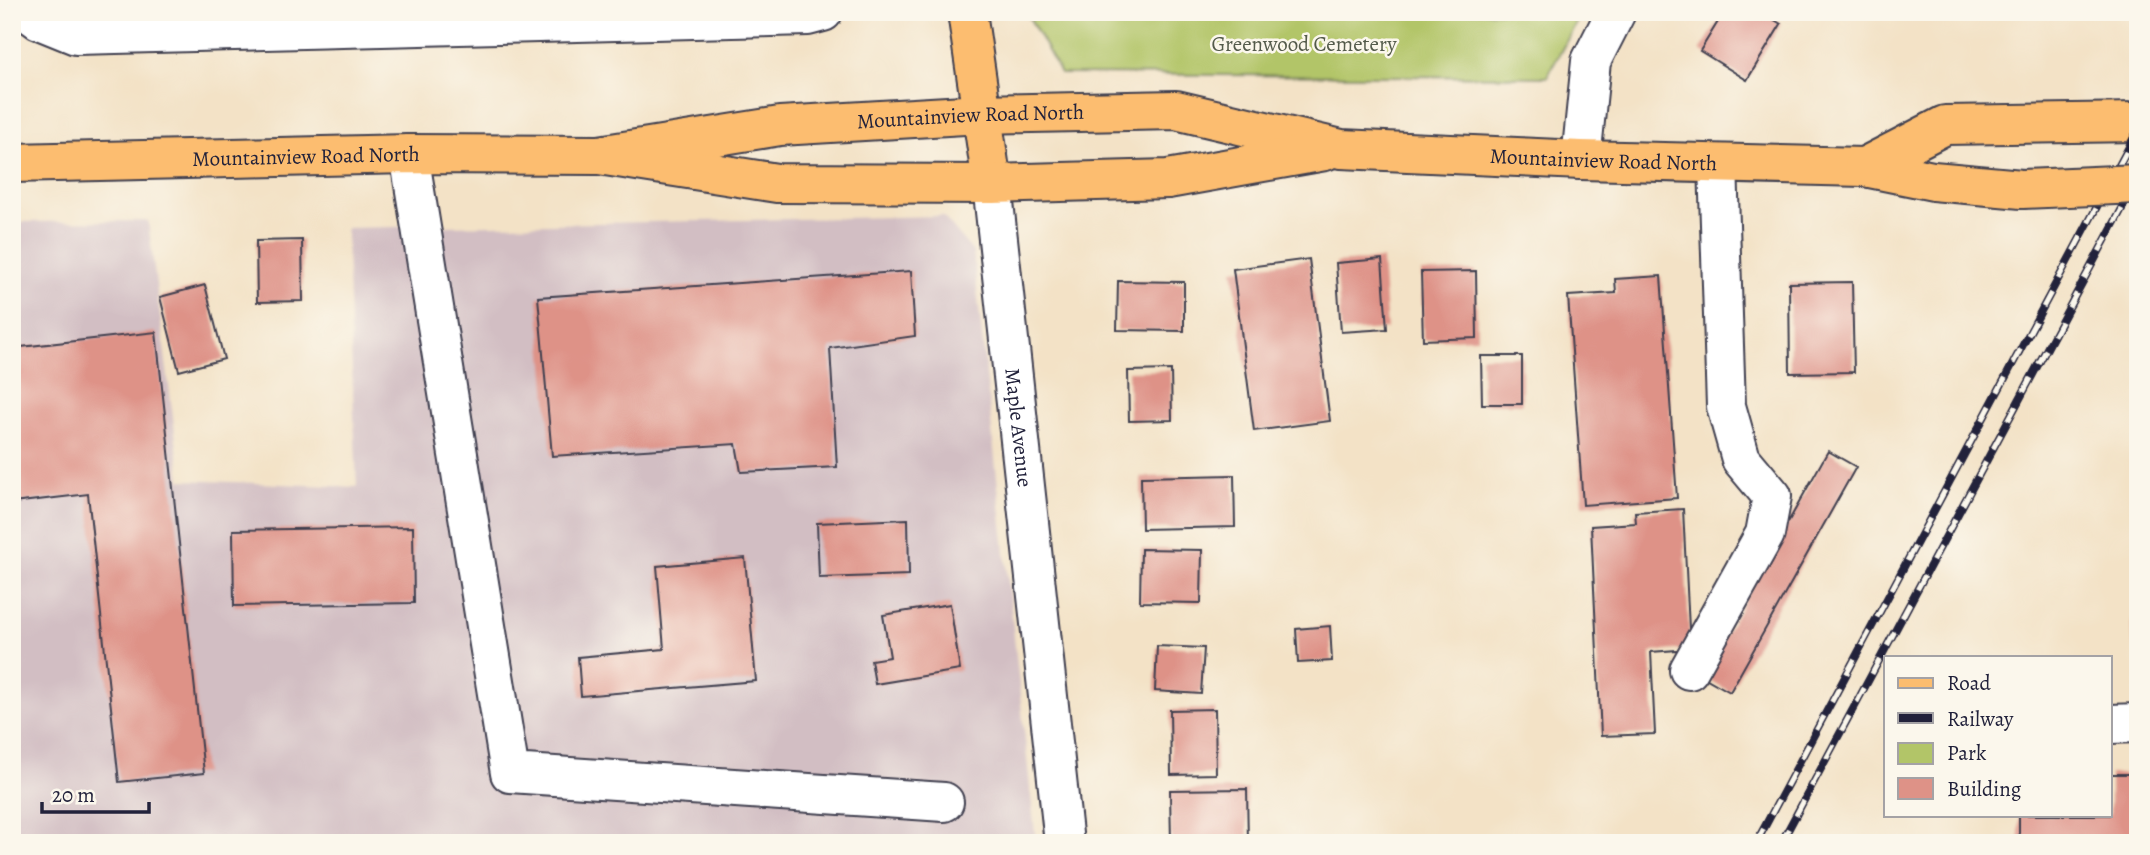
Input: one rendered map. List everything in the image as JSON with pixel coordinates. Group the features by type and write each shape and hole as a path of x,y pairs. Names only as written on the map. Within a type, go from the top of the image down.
{"main road":[{"name":"Maple Avenue","path":"967,12 992,184"},
{"name":"Mountainview Road North","path":"599,155 780,126 981,114 1176,110 1341,149 1581,160 1864,167 1933,181 2022,189 2138,184"},
{"name":"Mountainview Road North","path":"1864,167 1945,125 2138,122"},
{"name":"Mountainview Road North","path":"12,163 409,154 599,155 777,183 992,184 1168,179 1341,149"}],"street":[{"path":"28,12 39,20 76,35 808,16 823,12"},
{"path":"1581,160 1591,61 1616,12"},
{"path":"409,154 510,773 944,802"},
{"path":"1689,670 1765,534 1772,496 1741,458 1726,406 1718,164"},
{"name":"Maple Avenue","path":"992,184 1064,843"},
{"path":"2112,724 2138,723"}],"shaded area":[{"path":"943,216 973,252 1036,843 12,843 12,222 148,221 181,480 357,487 346,228"}],"green space":[{"name":"Greenwood Cemetery","path":"1026,12 1582,12 1547,77 1061,74"}],"building":[{"path":"1724,12 1761,12 1781,24 1747,80 1700,51"},
{"path":"302,240 303,301 257,302 256,241"},
{"path":"1309,259 1330,421 1254,431 1233,269"},
{"path":"1382,259 1387,329 1341,332 1336,263"},
{"path":"911,271 915,336 830,348 837,467 741,472 736,444 552,456 538,297"},
{"path":"1476,271 1477,338 1423,340 1421,272"},
{"path":"1661,276 1677,498 1583,505 1568,296 1616,293 1615,279"},
{"path":"1118,281 1184,282 1184,331 1117,330"},
{"path":"1852,282 1854,372 1790,373 1789,283"},
{"path":"205,285 224,359 179,371 160,297"},
{"path":"156,332 204,773 119,782 88,494 12,503 12,348"},
{"path":"1481,356 1522,356 1522,404 1482,404"},
{"path":"1171,370 1172,420 1129,421 1128,371"},
{"path":"1828,451 1856,467 1730,692 1702,676"},
{"path":"1234,475 1235,527 1142,529 1141,477"},
{"path":"1683,509 1690,649 1651,652 1655,734 1601,736 1591,526 1636,523 1635,512"},
{"path":"908,519 909,575 819,578 817,523"},
{"path":"413,527 414,603 234,606 233,530"},
{"path":"1141,549 1202,550 1201,603 1140,602"},
{"path":"745,558 756,681 581,696 578,657 664,649 657,566"},
{"path":"950,604 960,670 875,684 871,660 890,657 883,615"},
{"path":"2132,618 2138,618 2138,645 2133,645"},
{"path":"1330,626 1332,661 1298,663 1296,629"},
{"path":"1157,646 1204,648 1201,694 1155,691"},
{"path":"1215,709 1216,774 1171,775 1170,710"},
{"path":"2112,774 2138,774 2138,841 2019,841 2019,816 2112,816"},
{"path":"1247,789 1248,843 1171,843 1170,790"}],"railway":[{"path":"1756,843 2138,130"},
{"path":"1781,843 2138,179"}]}
